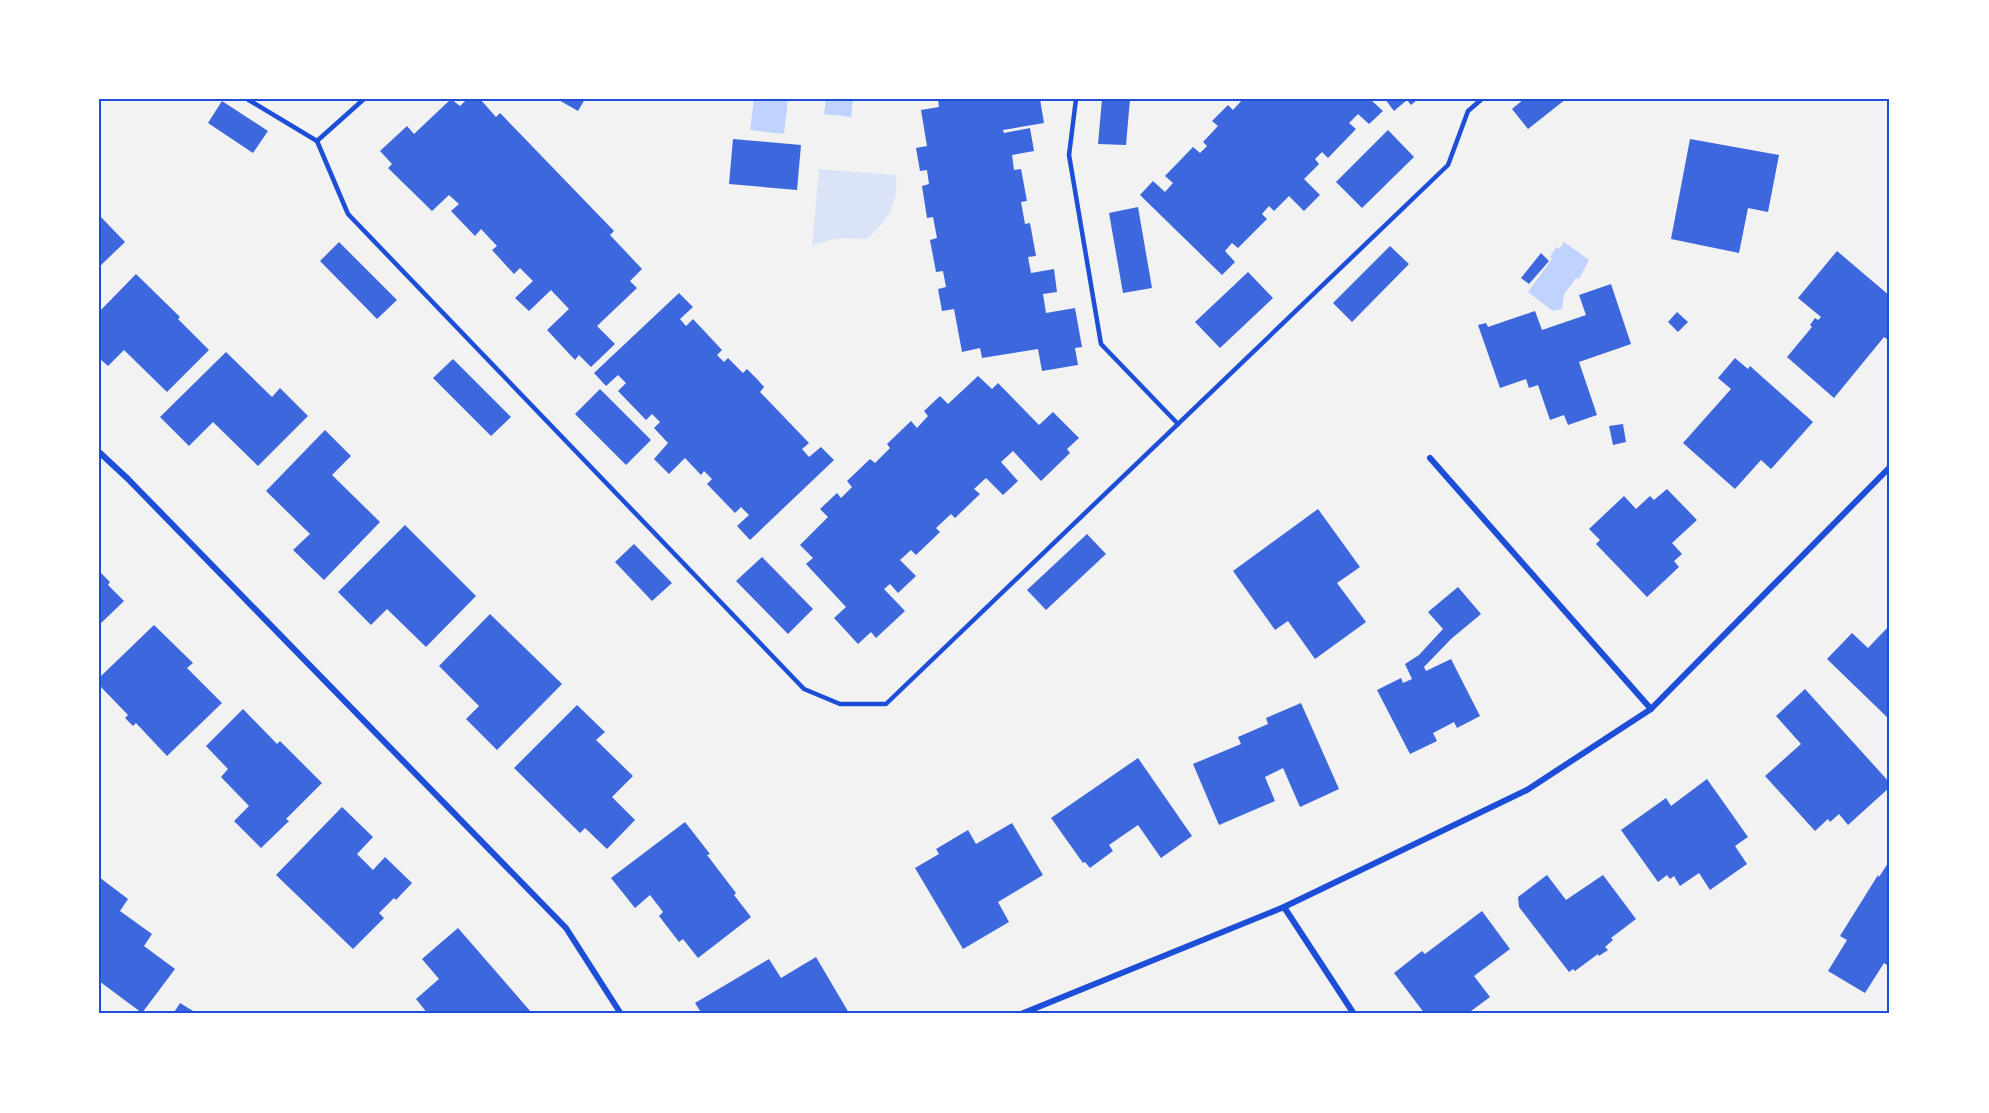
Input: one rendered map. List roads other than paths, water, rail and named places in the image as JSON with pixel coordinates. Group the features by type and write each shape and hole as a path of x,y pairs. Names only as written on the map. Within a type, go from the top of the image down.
{"street":[{"path":"99,453 136,488 566,928 621,1014"},
{"path":"1430,458 1651,709"},
{"path":"1021,1014 1284,907 1527,790 1651,709 1890,467"},
{"path":"1284,907 1354,1014"}],"lane":[{"path":"247,99 317,141 348,214 804,688 840,704 886,704 1448,165 1468,111 1482,99"},
{"path":"317,141 364,99"},
{"path":"1076,99 1069,155 1101,344 1178,424"}],"water":[{"path":"754,99 788,99 784,134 750,130"},
{"path":"826,99 853,99 851,117 824,114"},
{"path":"1564,242 1589,260 1579,279 1576,278 1564,294 1562,309 1553,311 1528,292 1552,259 1550,257 1556,247 1559,249"}]}
